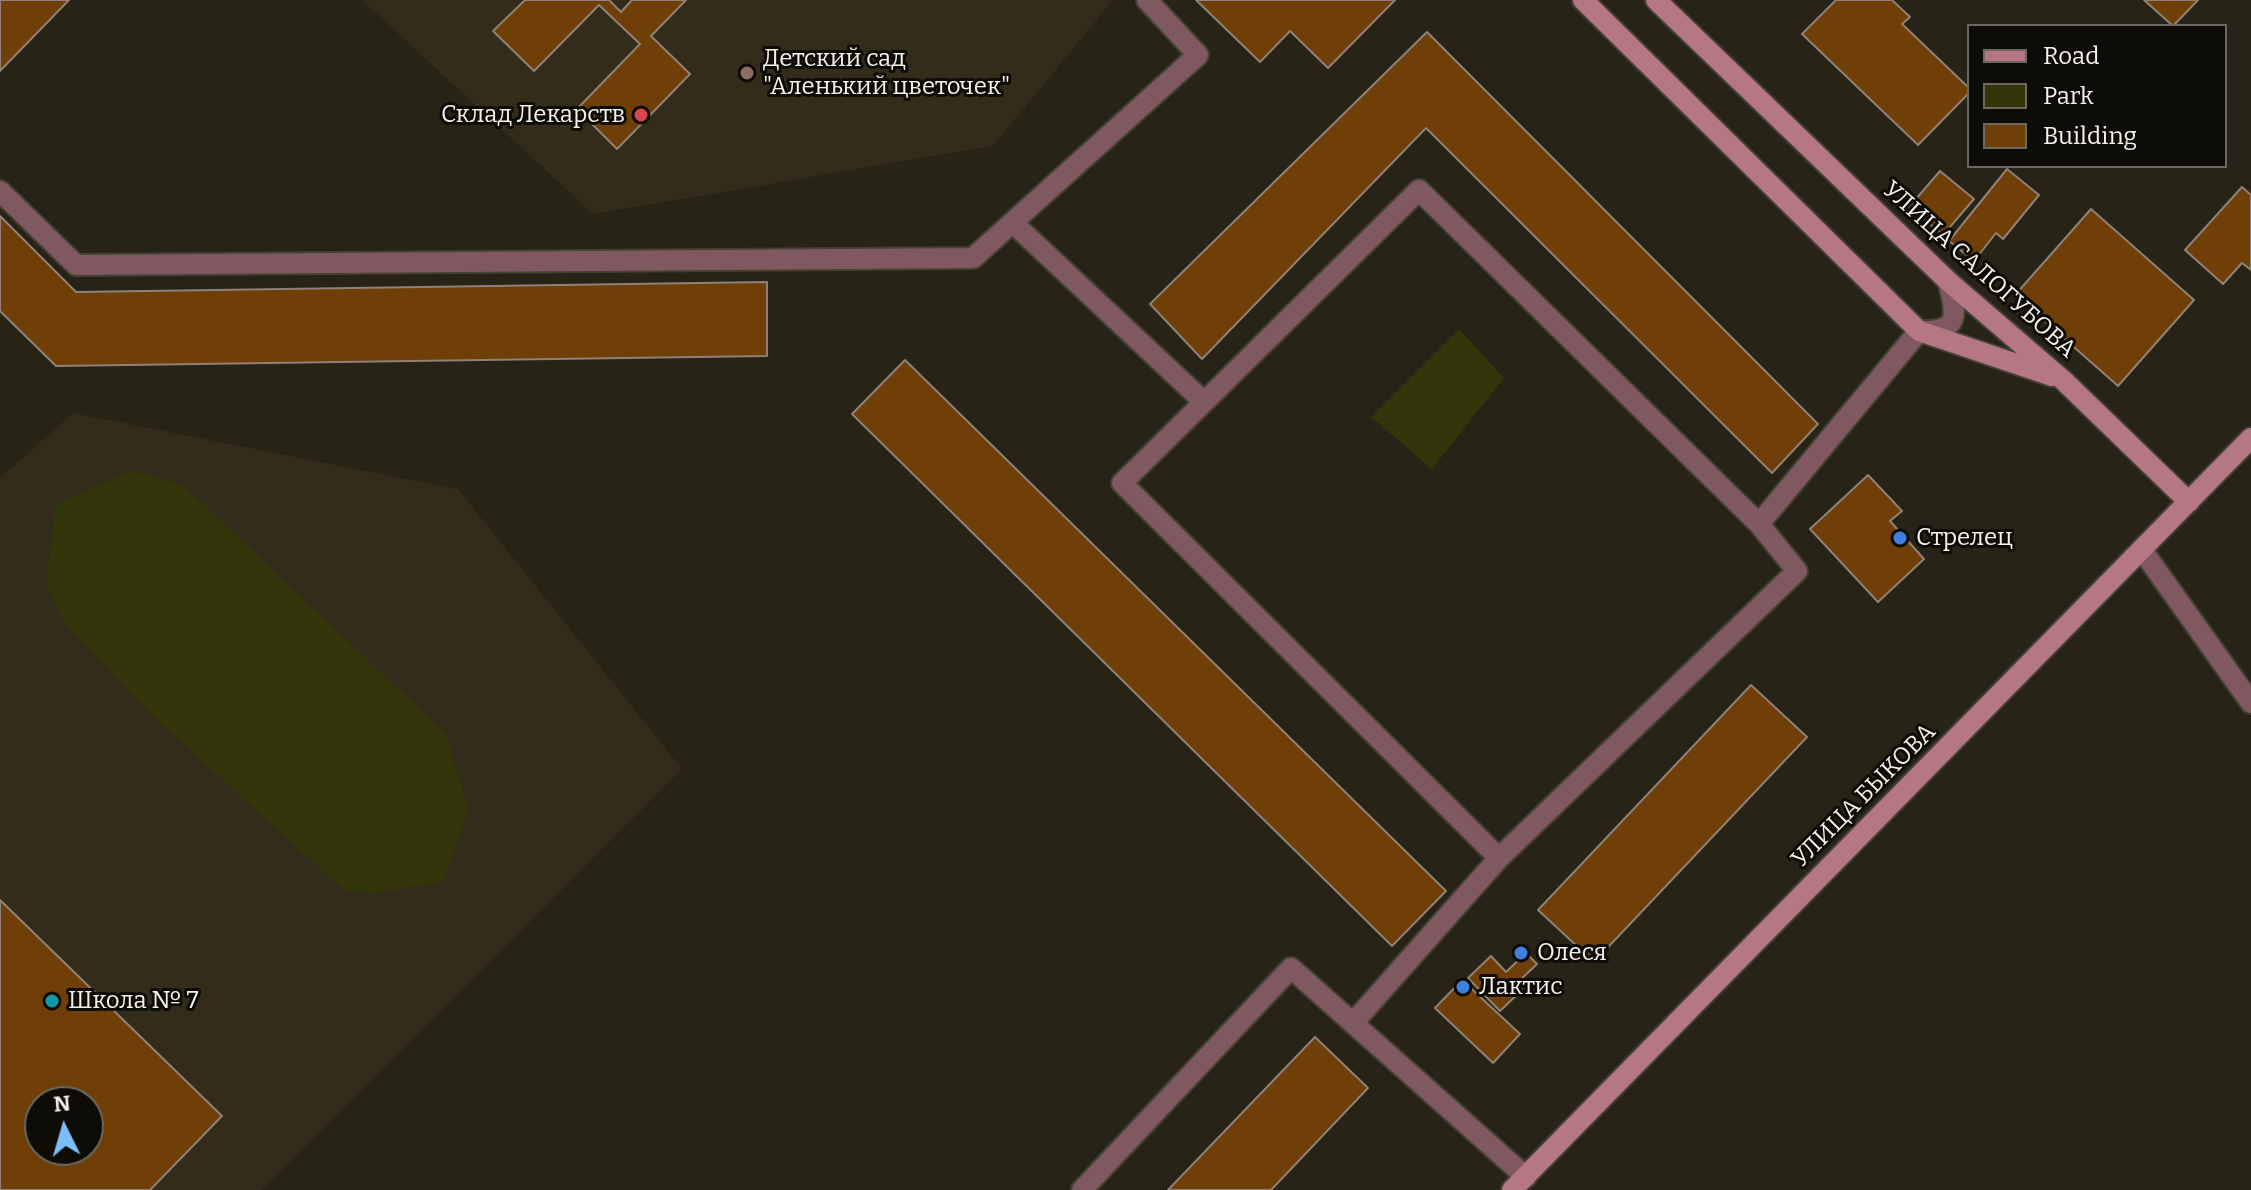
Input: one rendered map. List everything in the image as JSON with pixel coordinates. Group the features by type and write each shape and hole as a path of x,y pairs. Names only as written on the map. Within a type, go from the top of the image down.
{"street":[{"path":"0,191 76,265 973,258 1198,55 1147,0"},
{"name":"УЛИЦА САЛОГУБОВА","path":"1583,0 1919,331 2063,380"},
{"name":"УЛИЦА САЛОГУБОВА","path":"1656,0 1948,281 2063,380"},
{"path":"1353,1023 1499,858 1797,571 1759,524 1419,190 1122,483 1499,858"},
{"path":"1013,223 1204,402"},
{"path":"1759,524 1919,331 1941,332 1952,323 1955,308 1948,281"},
{"path":"2063,380 2189,502"},
{"name":"УЛИЦА БЫКОВА","path":"1519,1183 2251,438"},
{"path":"2142,550 2251,703"},
{"path":"1082,1190 1291,968 1353,1023 1519,1183"}],"shaded area":[{"name":"Детский сад \"Аленький цветочек\"","path":"362,0 1113,0 993,146 593,214"},
{"path":"73,413 458,489 682,769 262,1190 0,1190 0,478"}],"green space":[{"path":"1459,329 1504,378 1432,469 1371,417"},
{"path":"132,471 182,484 445,733 469,809 443,881 377,893 346,892 153,716 64,622 46,585 56,504"}],"building":[{"path":"0,0 69,0 0,71"},
{"path":"525,0 609,0 621,12 632,0 686,0 651,36 690,74 617,149 577,109 640,44 599,5 534,71 493,31"},
{"path":"1196,0 1395,0 1328,68 1290,31 1260,62"},
{"path":"1836,0 1892,0 1910,17 1902,24 1967,86 1967,95 1918,145 1802,34"},
{"path":"2144,0 2198,0 2175,24 2171,24"},
{"path":"1427,32 1818,424 1772,473 1426,128 1202,359 1150,304"},
{"path":"2007,169 2039,195 2003,239 1996,233 1974,261 1949,241"},
{"path":"1940,171 1974,199 1943,235 1909,207"},
{"path":"2242,187 2251,195 2251,270 2242,263 2223,284 2185,250"},
{"path":"2091,209 2194,300 2118,386 2015,295"},
{"path":"0,216 76,292 767,282 767,356 56,366 0,311"},
{"path":"905,360 1446,891 1392,946 852,414"},
{"path":"1868,475 1902,511 1890,521 1924,559 1878,602 1810,529"},
{"path":"1751,685 1807,737 1594,962 1538,910"},
{"name":"Школа № 7","path":"0,900 222,1116 150,1190 0,1190"},
{"path":"1526,953 1537,964 1516,984 1522,990 1500,1011 1468,978 1491,956 1506,972"},
{"path":"1462,980 1520,1034 1493,1063 1435,1008"},
{"path":"1315,1037 1368,1088 1271,1190 1168,1190"}],"place":[{"name":"Детский сад \"Аленький цветочек\"","path":"747,73"},
{"name":"Склад Лекарств","path":"641,115"},
{"name":"Стрелец","path":"1900,538"},
{"name":"Олеся","path":"1521,953"},
{"name":"Лактис","path":"1463,987"},
{"name":"Школа № 7","path":"52,1001"}]}
